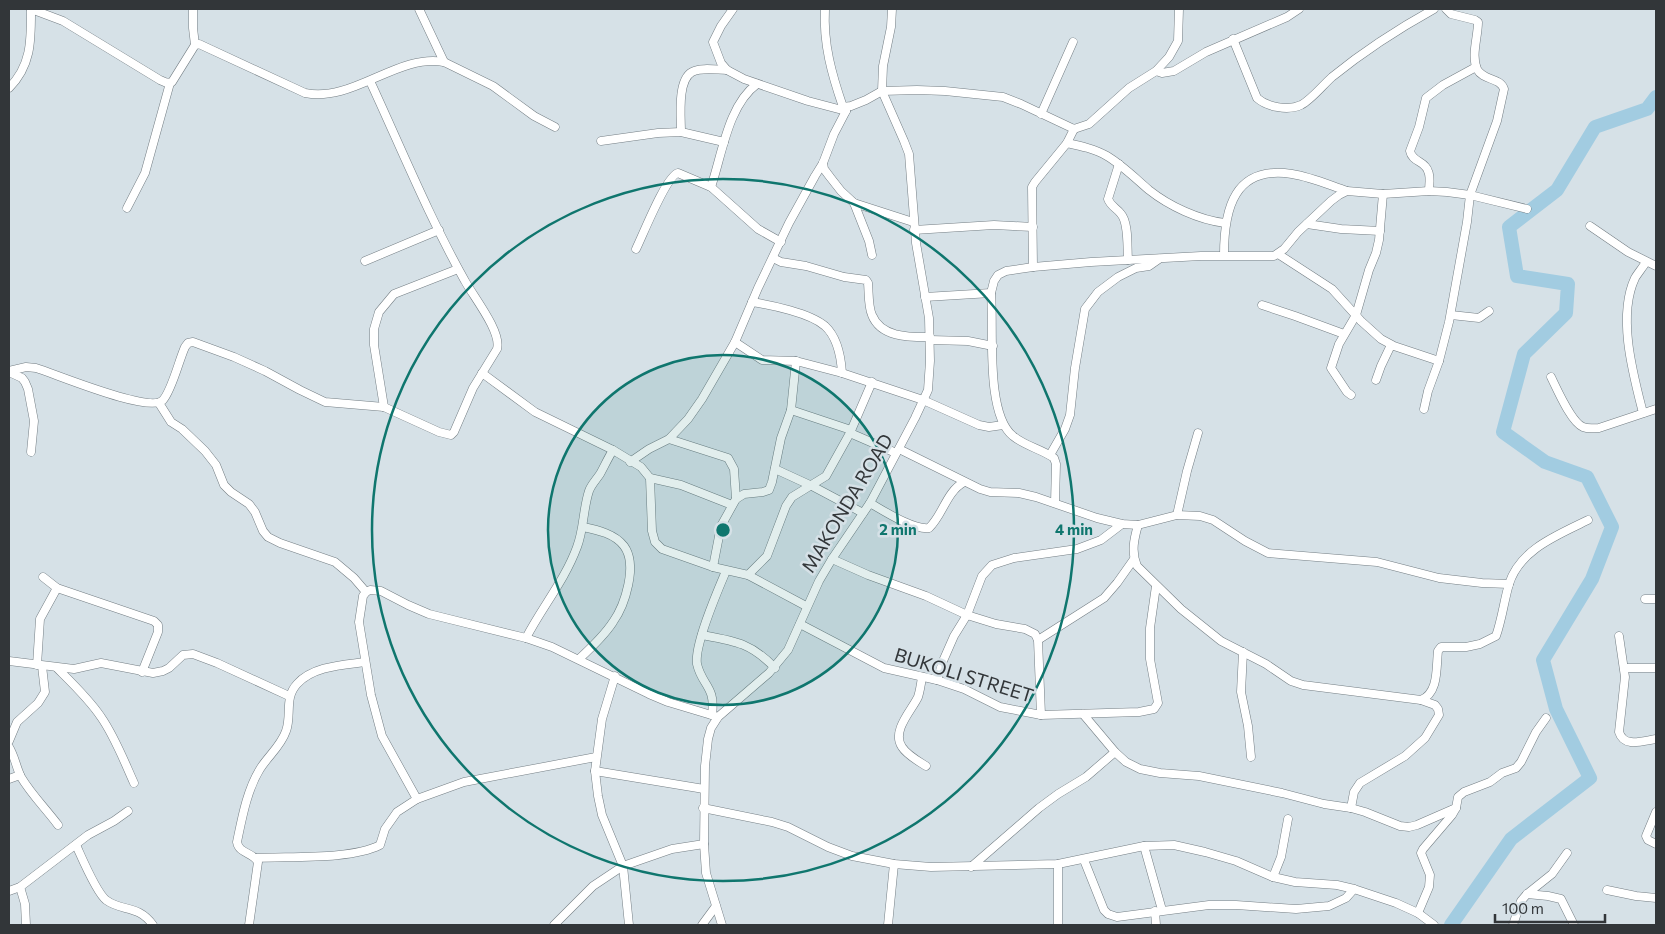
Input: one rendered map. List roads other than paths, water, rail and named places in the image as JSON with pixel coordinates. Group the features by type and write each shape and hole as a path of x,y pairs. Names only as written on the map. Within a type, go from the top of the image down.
{"street":[{"path":"9,88 22,72 27,61 31,29 31,9 63,21 160,80 170,83"},
{"path":"127,208 145,173 170,83 195,45 193,9"},
{"path":"419,9 444,62"},
{"path":"733,9 713,42 721,63 727,70 744,80 808,101 844,109 866,100 882,90 917,90 1003,97 1074,129 1089,124 1129,88 1156,71 1169,57 1178,41 1179,9"},
{"path":"630,462 649,449 669,439 688,419 702,399 735,342 802,197 823,163 844,109 828,57 824,29 824,9"},
{"name":"MAKONDA ROAD","path":"722,925 706,873 704,844 703,808 708,739 715,716 775,668 788,650 806,606 832,559 870,503 928,390 929,318 914,226 909,154 882,90 883,66 892,9"},
{"path":"1156,71 1162,73 1174,71 1206,52 1286,17 1299,9"},
{"path":"1233,39 1258,98 1262,103 1272,106 1292,107 1301,105 1332,78 1395,30 1434,9"},
{"path":"1424,409 1451,315 1470,195 1497,121 1504,89 1501,83 1482,75 1476,67 1475,53 1478,22 1451,14 1446,9"},
{"path":"1041,114 1073,42"},
{"path":"195,45 202,45 305,93 317,96 344,90 417,63 427,61 444,62 493,86 534,116 555,127"},
{"path":"1428,192 1429,172 1425,166 1413,158 1410,150 1419,128 1424,104 1431,93 1476,67"},
{"path":"681,132 682,87 686,77 692,72 700,70 727,70"},
{"path":"9,371 26,367 36,368 122,398 150,404 159,403 164,399 170,388 185,347 188,343 193,342 242,360 325,402 384,407 439,432 451,435 482,373 497,348 498,341 488,318 458,269 370,81"},
{"path":"711,187 724,142 741,101 748,90 756,84"},
{"path":"1033,267 1032,187 1067,143 1074,129"},
{"path":"601,141 658,133 681,132 724,142"},
{"path":"1067,143 1094,150 1119,164 1164,200 1213,222 1225,223"},
{"path":"823,163 824,169 830,177 854,203 914,226 994,224 1033,227"},
{"path":"1119,164 1108,199 1113,208 1123,218 1126,230 1128,260"},
{"path":"636,249 664,189 674,174 678,172 711,187 758,229 781,242"},
{"path":"1224,255 1225,223 1235,193 1249,179 1264,174 1293,174 1347,191 1383,194 1428,192 1470,195 1527,209"},
{"path":"1055,503 1056,464 1054,458 1012,435 1003,425 1000,418 994,390 991,293 994,281 998,275 1006,271 1033,267 1128,260 1224,255 1274,256 1339,195 1347,191"},
{"path":"1351,395 1331,368 1335,353 1344,334 1356,316 1369,270 1376,253 1383,194"},
{"path":"854,203 870,241 872,255"},
{"path":"1307,224 1341,229 1380,231"},
{"path":"1590,226 1646,262 1656,266"},
{"path":"365,261 439,230"},
{"path":"1278,254 1332,289 1356,316 1381,339 1391,345 1439,361"},
{"path":"773,258 782,262 806,266 844,277 866,280 868,283 871,314 877,322 892,334 968,341 993,346"},
{"path":"1050,455 1070,416 1084,309 1098,292 1118,277 1136,268 1148,266 1160,258"},
{"path":"1643,413 1632,361 1627,316 1628,300 1635,278 1646,262"},
{"path":"384,407 374,345 374,329 379,312 394,294 458,269"},
{"path":"925,297 991,293"},
{"path":"752,302 786,309 825,326 840,354 842,373"},
{"path":"1262,305 1344,334"},
{"path":"1451,315 1479,318 1489,312"},
{"path":"735,342 762,360 796,360 872,382 923,400 979,425 989,428 1003,425"},
{"path":"1376,380 1391,345"},
{"path":"713,567 721,526 734,502 744,494 769,490 781,438 791,410 796,360"},
{"path":"9,371 22,378 26,382 28,389 34,421 31,452"},
{"path":"482,373 535,412 612,450 641,467 650,478 652,531 655,542 662,549 726,571 748,575 806,606"},
{"path":"1551,377 1575,421 1582,427 1598,428 1656,409"},
{"path":"748,575 767,556 786,506 792,497 826,476 851,432 872,382"},
{"path":"159,403 171,422 188,434 205,451 216,465 224,484 231,492 249,504 256,512 263,531 268,537 335,562 354,578 366,592"},
{"path":"791,410 851,432 990,492 1019,493 1097,518 1122,524 1138,524 1178,515 1195,515 1213,520 1245,541 1268,553 1377,562 1439,578 1509,584"},
{"path":"1178,515 1187,471 1198,433"},
{"path":"669,439 728,458 734,469 734,502"},
{"path":"526,638 537,616 562,578 577,547 583,527 585,505 590,488 600,474 612,450"},
{"path":"775,469 863,513"},
{"path":"650,478 681,485 734,502"},
{"path":"870,503 905,522 929,528 952,492 964,482"},
{"path":"1421,700 1428,697 1434,687 1438,651 1441,647 1480,644 1496,636 1509,584 1514,571 1524,558 1539,546 1588,520"},
{"path":"937,680 943,661 966,615 982,576 992,564 1014,558 1076,549 1101,540 1122,524"},
{"path":"1138,524 1133,542 1134,559 1137,566 1187,614 1221,641 1243,652 1290,681 1303,685 1421,700 1435,706 1439,715 1425,738 1405,756 1360,783 1354,792 1351,808"},
{"path":"580,659 614,622 630,579 630,562 625,547 604,532 583,527"},
{"path":"832,559 868,576 926,596 966,615 996,624 1025,629 1035,634 1038,640 1041,715"},
{"path":"1038,640 1104,598 1118,583 1134,559"},
{"path":"417,799 382,736 371,695 359,622 363,596 366,592 381,591 429,614 526,638 552,647 615,676 648,694 715,716 711,691 698,664 697,655 702,635 726,571"},
{"path":"43,576 57,588 154,621 158,625 158,632 142,672"},
{"name":"BUKOLI STREET","path":"800,624 884,668 937,680 964,689 1000,707 1041,715 1139,712 1154,709 1158,703 1150,659 1150,628 1156,586"},
{"path":"9,742 18,722 38,703 45,692 40,666 40,619 57,588"},
{"path":"1645,599 1656,599"},
{"path":"702,635 752,647 775,668"},
{"path":"1618,636 1624,668 1624,692 1619,732 1621,739 1625,742 1656,739"},
{"path":"1243,652 1242,692 1251,757"},
{"path":"9,661 74,669 101,663 153,673 163,671 183,655 193,654 289,696"},
{"path":"366,662 338,666 306,676 297,684 289,696 286,730 282,740 260,770 254,782 239,832 237,846 241,850 256,858 369,851 380,844 386,829 397,812 417,799 464,782 596,757"},
{"path":"57,668 101,716 134,783"},
{"path":"1624,668 1656,668"},
{"path":"615,676 602,719 595,771 602,815 623,866 630,925"},
{"path":"922,678 918,696 903,723 899,739 901,746 926,766"},
{"path":"1083,714 1115,752 1126,762 1140,769 1160,774 1199,776 1282,793 1316,803 1351,808 1400,826 1409,827 1456,808"},
{"path":"1418,913 1429,887 1430,875 1420,853 1456,808 1458,797 1464,792 1490,782 1516,768 1546,718"},
{"path":"9,747 15,756 20,775 58,825"},
{"path":"971,867 1039,808 1086,777 1115,752"},
{"path":"595,771 704,789"},
{"path":"9,780 20,775"},
{"path":"703,808 780,825 844,853 874,862 931,867 1058,864 1144,846 1174,845 1236,862 1273,877 1295,882 1337,885 1354,889 1396,903 1418,913 1434,925"},
{"path":"9,891 20,887 88,835 128,811"},
{"path":"1656,812 1646,836 1648,840 1656,844"},
{"path":"1273,877 1281,857 1288,819"},
{"path":"554,925 593,886 623,866 672,848 704,844"},
{"path":"76,845 106,900 140,912 153,925"},
{"path":"1144,846 1158,911 1156,925"},
{"path":"1513,925 1522,901 1527,894 1552,874 1567,853"},
{"path":"249,925 258,869 256,858"},
{"path":"1084,860 1104,910 1108,914 1117,917 1210,905 1236,904 1296,909 1329,906 1346,898 1354,889"},
{"path":"888,925 894,864"},
{"path":"1058,864 1058,925"},
{"path":"20,887 25,904 26,925"},
{"path":"1607,890 1656,898"},
{"path":"1527,894 1562,899 1574,925"},
{"path":"702,925 716,906"}],"waterway":[{"path":"1451,925 1511,839 1590,778 1556,709 1543,660 1592,579 1612,527 1587,477 1545,462 1503,432 1524,354 1566,313 1568,284 1517,276 1509,227 1557,190 1595,127 1647,109 1656,97"}]}
